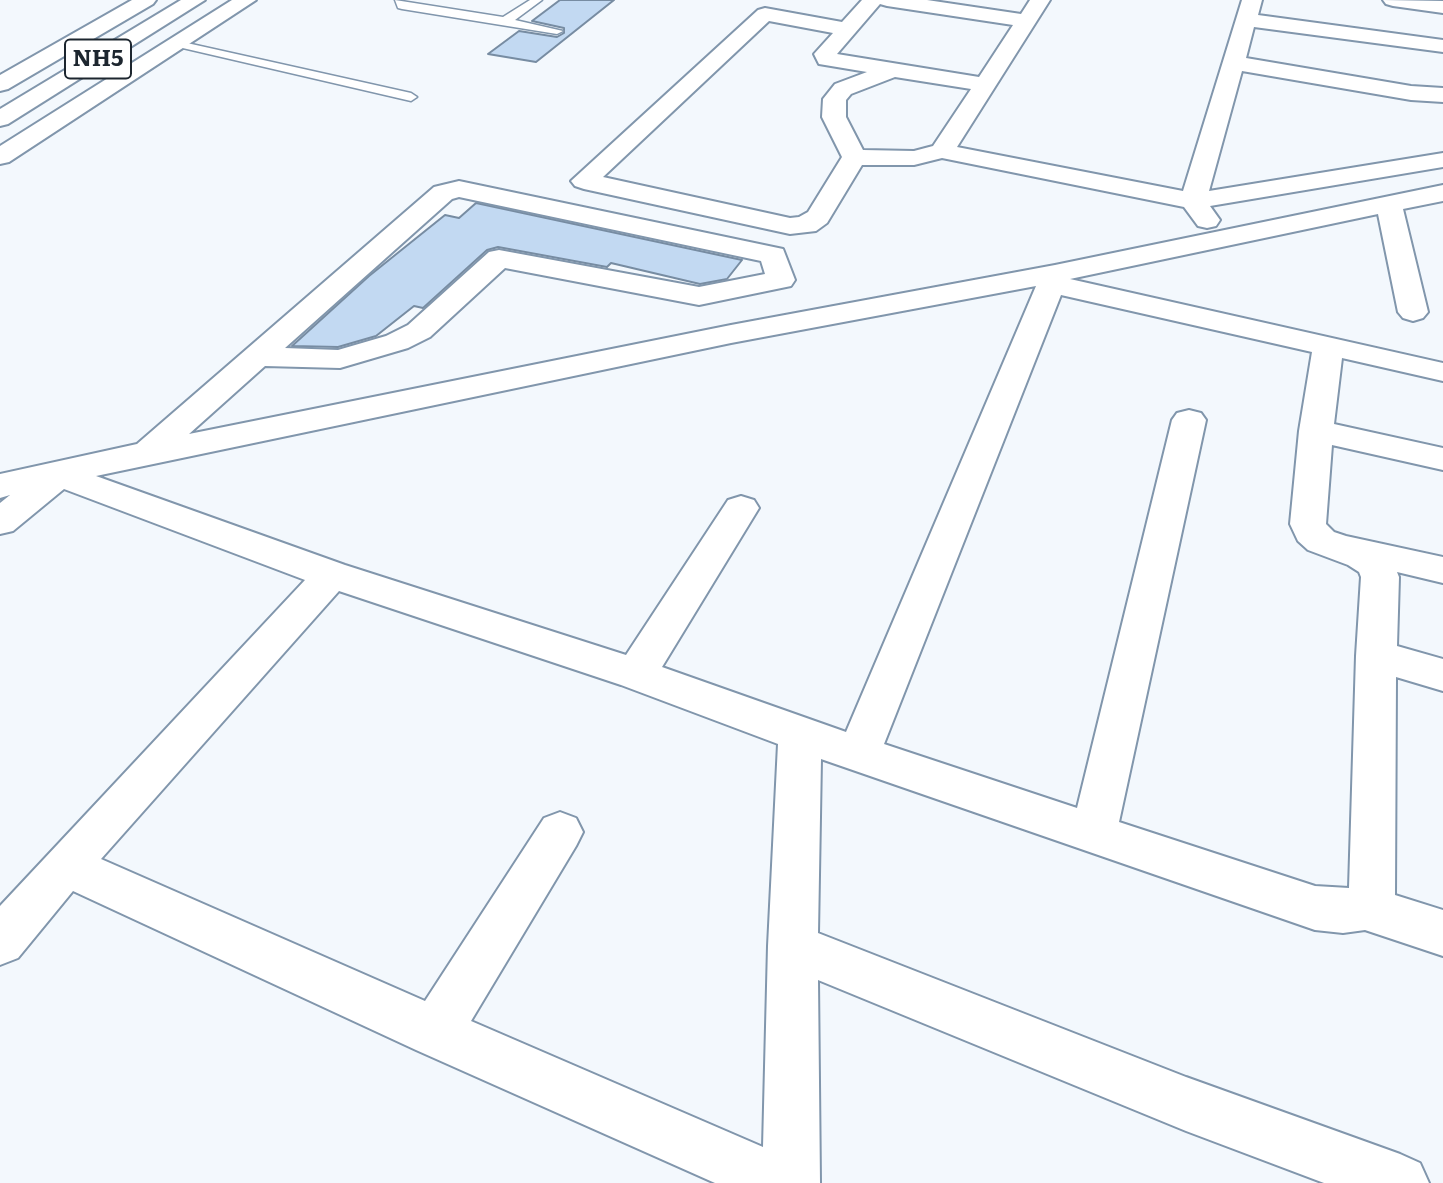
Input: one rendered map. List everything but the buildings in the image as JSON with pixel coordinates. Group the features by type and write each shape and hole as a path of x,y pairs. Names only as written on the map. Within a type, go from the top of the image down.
{"main road":[{"path":"0,84 146,0"},
{"name":"NH5","path":"0,98 164,0"},
{"name":"NH5","path":"0,119 195,0"},
{"path":"0,157 246,0"},
{"path":"873,0 825,54 827,59 985,85"},
{"path":"887,0 1027,21"},
{"path":"942,151 1040,0"},
{"path":"1393,0 1443,7"},
{"path":"847,29 762,7 584,181 772,224 806,225 818,217 854,157"},
{"path":"1193,201 1249,10 1443,46"},
{"path":"1234,63 1411,93 1443,95"},
{"path":"854,157 834,117 834,99 843,89 892,70"},
{"path":"854,157 914,158 942,151 1193,201 1443,160"},
{"path":"147,453 443,193 459,190 497,195 773,255 781,280 807,320"},
{"path":"0,486 59,475 147,453 807,320 1054,279 1219,237 1443,193"},
{"path":"1193,201 1219,237"},
{"path":"1389,204 1413,312"},
{"path":"259,356 340,359 397,342 419,331 499,258 699,296 781,280"},
{"path":"1054,279 1443,372"},
{"path":"858,754 1054,279"},
{"path":"1328,346 1316,431 1308,524 1311,532 1321,541 1361,555 1374,565 1380,577 1376,656 1373,891 1365,908"},
{"path":"1094,833 1189,420"},
{"path":"1316,431 1443,459"},
{"path":"0,522 59,475"},
{"path":"59,475 332,575 636,674 858,754 1315,908 1343,911 1365,908 1443,933"},
{"path":"636,674 741,508"},
{"path":"1321,541 1443,570"},
{"path":"0,942 66,865 332,575"},
{"path":"1376,656 1443,675"},
{"path":"791,1183 793,946 800,734"},
{"path":"435,1032 560,832"},
{"path":"66,865 435,1032 781,1183"},
{"path":"793,946 1186,1104 1400,1183"}],"lane":[{"path":"400,0 402,5 415,8 557,31"},
{"path":"505,21 537,0"},
{"path":"177,44 411,97"}]}
